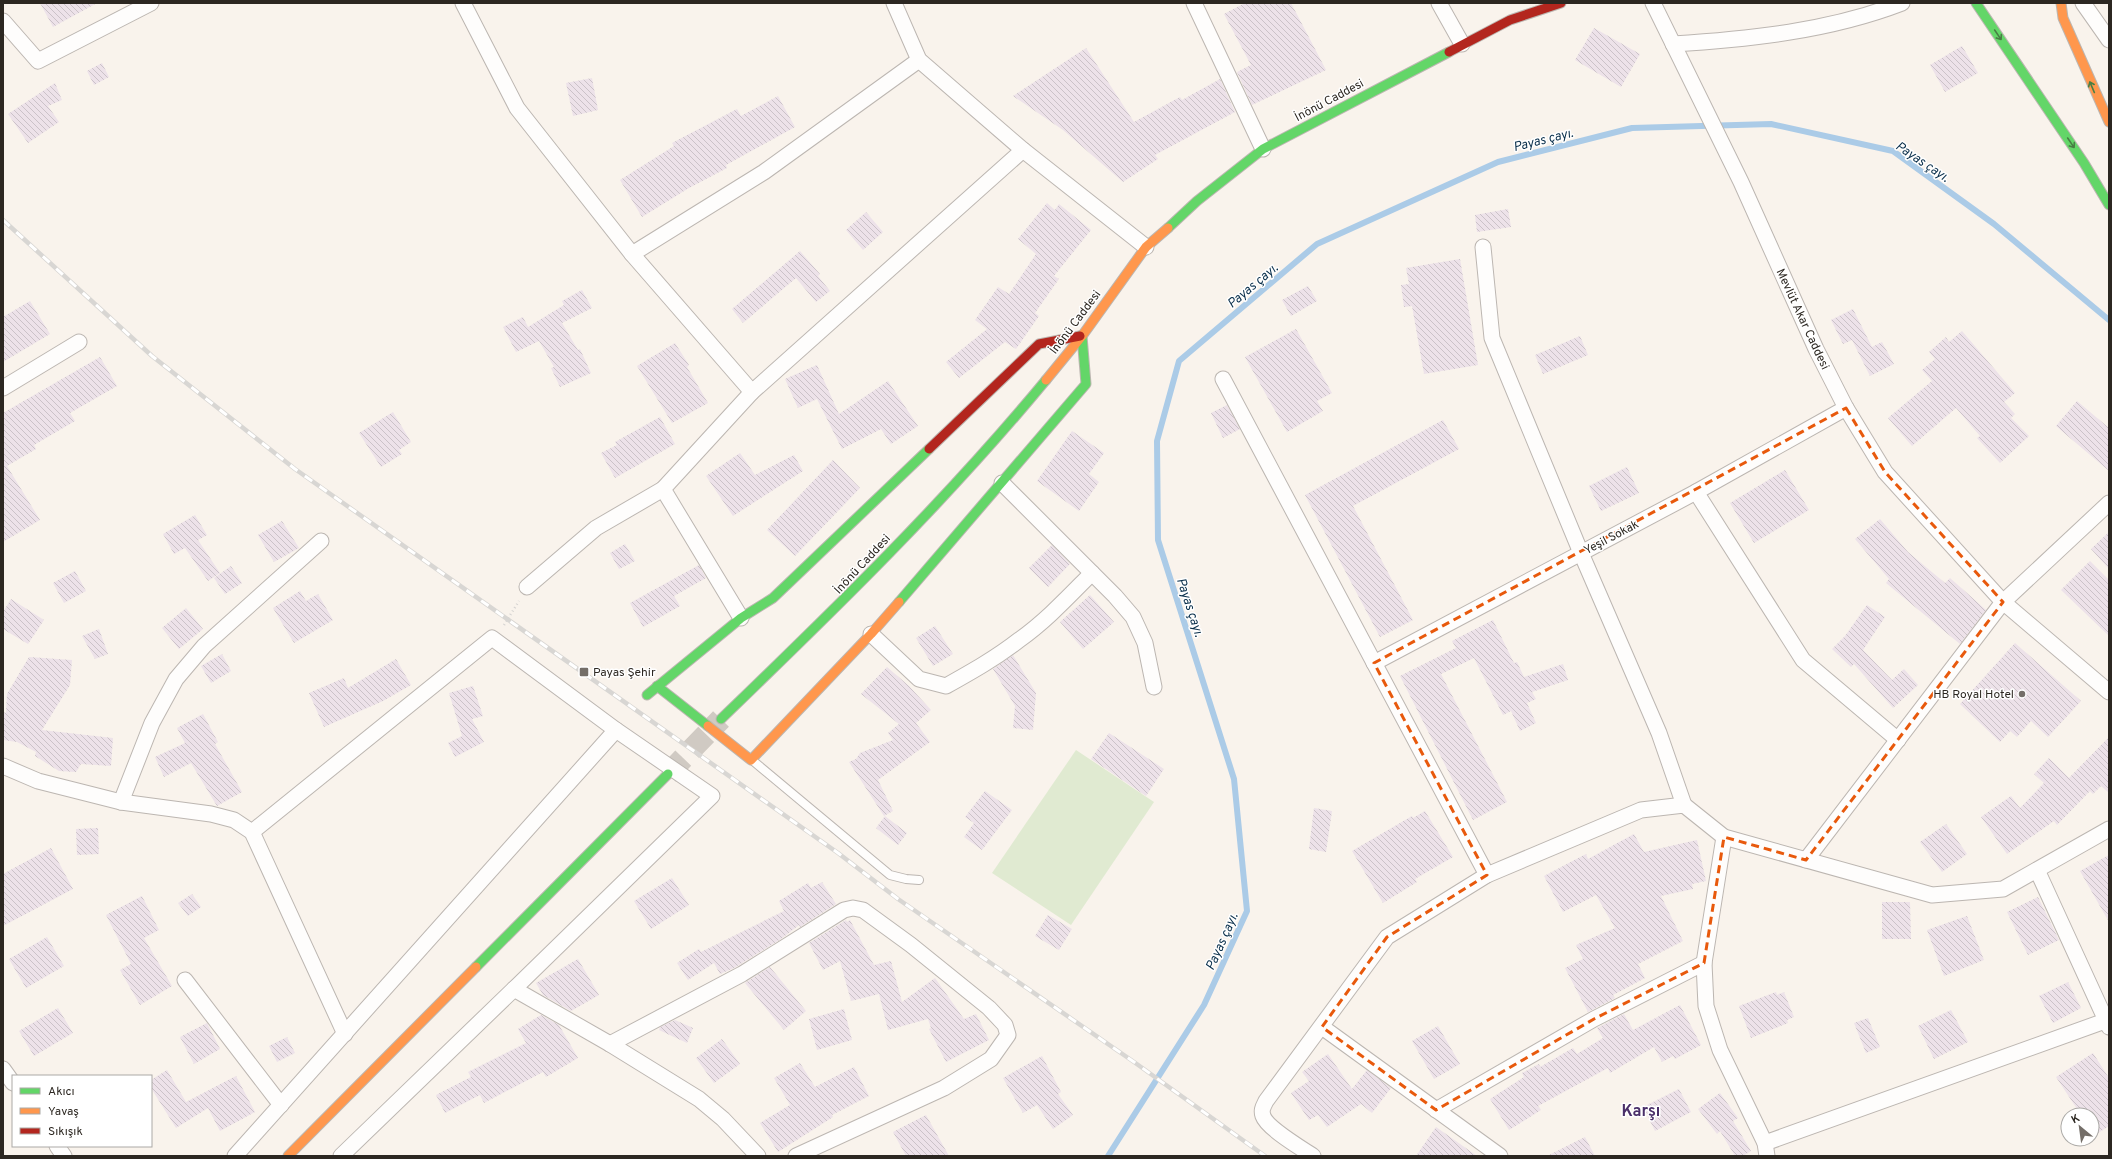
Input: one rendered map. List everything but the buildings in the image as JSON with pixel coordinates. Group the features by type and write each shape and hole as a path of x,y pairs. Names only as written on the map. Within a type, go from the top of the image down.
{"main road":[{"path":"1510,20 1533,3"},
{"path":"1510,20 1561,3"},
{"path":"1976,3 2084,163 2109,205"},
{"path":"2061,3 2063,18 2109,122"},
{"name":"İnönü Caddesi","path":"720,719 839,605 994,441 1082,336 1146,247 1197,201 1263,149 1510,20"},
{"path":"647,695 657,686 741,618 773,598 1039,344 1082,336 1086,384 871,634 751,760 657,686"},
{"path":"288,1156 668,774"}],"street":[{"path":"3,21 38,61 151,3"},
{"path":"463,3 517,108 632,254 752,392"},
{"path":"894,3 919,60 1023,150 1146,247"},
{"path":"1194,3 1263,149"},
{"path":"1439,3 1462,44"},
{"name":"Mevlüt Akar Caddesi","path":"1653,3 1741,182 1799,313 1846,408 1885,472 2003,602 2109,692"},
{"path":"1673,44 1728,41 1793,33 1876,13 1902,3"},
{"path":"2083,3 2109,40"},
{"path":"632,254 764,172 919,60"},
{"path":"527,587 596,528 663,489 752,392 1023,150"},
{"path":"1483,247 1492,338 1581,552 1659,733 1684,805 1724,837 1932,895 2003,889 2109,829"},
{"path":"3,388 79,342"},
{"path":"1223,379 1487,875"},
{"name":"Yeşil Sokak","path":"1374,663 1696,492 1846,408"},
{"path":"1002,483 1124,606 1140,630 1149,657 1154,687"},
{"path":"663,489 741,618"},
{"path":"1696,492 1804,660 1898,740"},
{"path":"1806,860 2003,602 2109,503"},
{"path":"121,802 152,723 176,678 204,646 321,541"},
{"path":"871,634 919,679 946,686 979,668 1020,640 1060,605 1092,573"},
{"path":"252,832 492,638 616,730 712,796 341,1156"},
{"path":"235,1156 616,730"},
{"path":"3,766 38,781 121,802 211,814 234,820 252,832 345,1034"},
{"path":"1313,1156 1270,1126 1264,1118 1262,1109 1266,1101 1387,938 1487,875 1642,810 1684,805"},
{"path":"1724,837 1704,963 1706,1006 1720,1050 1766,1150 2107,1024 2037,870"},
{"path":"610,1044 742,974 844,910 853,908 863,910 911,945 989,1008 1005,1025 1008,1035 991,1059 944,1088 796,1156"},
{"path":"1436,1110 1594,1019 1704,963"},
{"path":"185,980 281,1105"},
{"path":"514,989 700,1098 724,1118 756,1155"},
{"path":"1322,1027 1500,1156"},
{"path":"3,1069 12,1082"},
{"path":"58,1147 64,1156"}],"lane":[{"path":"751,760 890,875 906,879 919,880"}],"path":[{"path":"492,638 508,621 527,587"}],"highlighted area":[{"path":"1846,408 1885,472 2003,602 1806,860 1724,837 1704,963 1594,1019 1436,1110 1322,1027 1387,937 1487,875 1374,663"}],"green space":[{"path":"1076,750 1154,802 1071,925 992,873"}],"waterway":[{"name":"Payas çayı.","path":"1108,1156 1204,1005 1247,911 1234,779 1158,540 1157,441 1179,361 1317,244 1498,162 1632,128 1771,124 1893,151 1994,224 2109,320"}],"tunnel":[{"path":"668,774 721,719"}],"railway":[{"path":"3,220 152,356 295,469 838,853 898,899 1134,1062 1265,1156"}],"traffic: fast":[{"path":"1976,3 2084,163 2109,205"},
{"path":"1168,228 1197,201 1263,149 1449,52"},
{"path":"899,602 1086,384 1082,336 1080,336"},
{"path":"721,719 847,596 929,512 969,469 1046,380"},
{"path":"647,695 741,618 773,598 929,449"},
{"path":"657,686 708,726"},
{"path":"476,967 668,774"}],"traffic: slow":[{"path":"2061,3 2063,18 2109,122"},
{"path":"1046,380 1082,336 1146,247 1168,228"},
{"path":"708,726 751,760 871,634 899,602"},
{"path":"288,1156 476,967"}],"traffic: jam":[{"path":"1449,52 1510,20 1561,3"},
{"path":"929,449 1039,344 1080,336"}],"place":[{"name":"Payas Şehi̇r","path":"584,672"},
{"name":"HB Royal Hotel","path":"2022,694"}],"district":[{"name":"Karşı","path":"1641,1110"}]}
